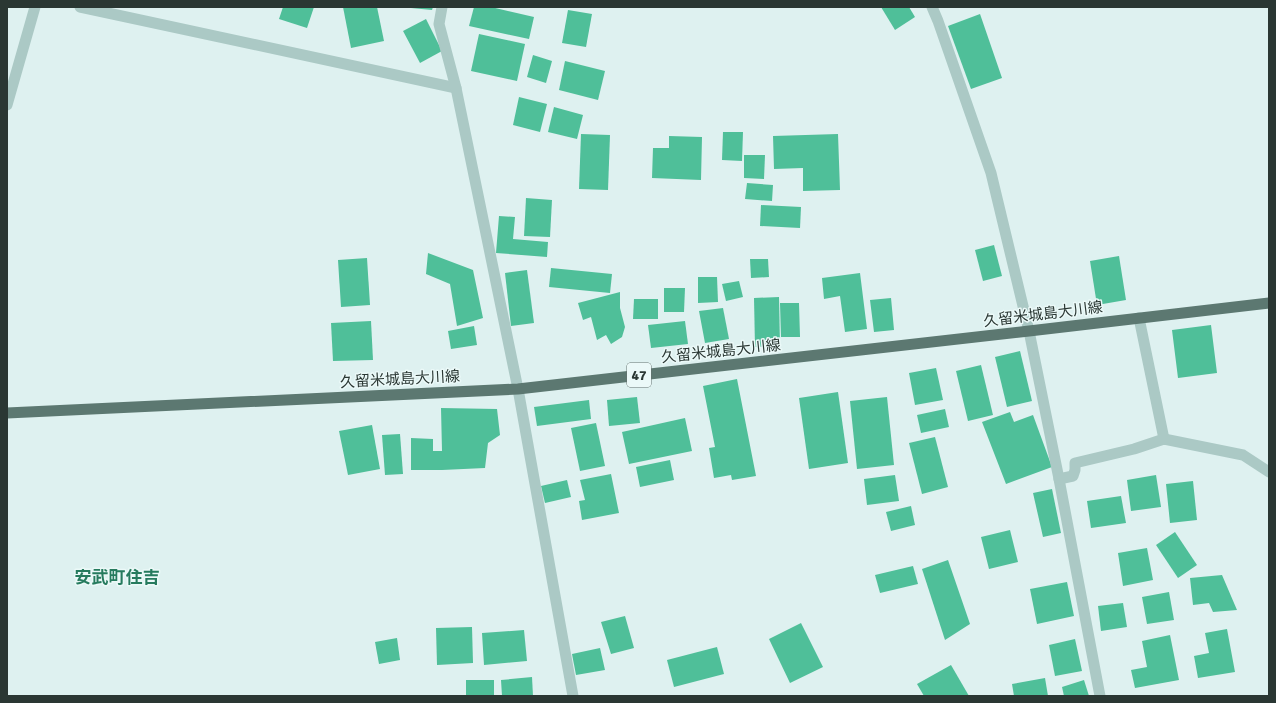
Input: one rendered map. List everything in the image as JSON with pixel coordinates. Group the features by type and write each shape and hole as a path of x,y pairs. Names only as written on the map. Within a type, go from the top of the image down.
{"main road":[{"name":"久留米城島大川線","path":"7,413 518,389 1269,302"}],"street":[{"path":"7,105 35,7"},
{"path":"80,7 456,88"},
{"path":"442,7 440,24 456,88 518,389 573,696"},
{"path":"932,7 991,173 1029,331 1100,696"},
{"path":"1139,318 1164,439"},
{"path":"1059,479 1073,476 1076,470 1075,463 1134,449 1164,439 1243,455 1269,472"}],"building":[{"path":"283,7 314,7 307,28 279,19"},
{"path":"343,7 377,7 384,41 351,48"},
{"path":"411,7 433,7 432,10"},
{"path":"474,7 491,7 534,17 529,39 469,26"},
{"path":"881,7 909,7 915,17 895,30"},
{"path":"568,10 592,14 586,47 562,43"},
{"path":"980,14 1002,78 971,89 948,26"},
{"path":"426,19 442,51 420,63 403,31"},
{"path":"479,34 525,44 517,81 471,71"},
{"path":"533,55 552,61 546,83 527,77"},
{"path":"565,61 605,71 598,100 559,90"},
{"path":"519,97 547,104 540,132 513,125"},
{"path":"554,107 583,115 577,139 548,132"},
{"path":"723,132 743,132 742,161 722,160"},
{"path":"581,134 610,135 608,190 579,189"},
{"path":"838,134 840,190 803,191 803,168 774,169 773,136"},
{"path":"669,136 702,137 701,180 652,178 653,148 669,148"},
{"path":"744,155 765,155 764,179 744,178"},
{"path":"747,183 773,185 772,201 745,199"},
{"path":"526,198 552,200 550,237 524,236"},
{"path":"761,205 801,207 800,228 760,226"},
{"path":"499,216 515,217 513,239 548,242 547,257 496,253"},
{"path":"994,245 1002,276 983,281 975,250"},
{"path":"428,253 473,270 483,318 457,326 450,284 426,274"},
{"path":"1119,256 1126,300 1097,305 1090,261"},
{"path":"367,258 370,305 341,307 338,260"},
{"path":"750,259 768,259 769,277 751,278"},
{"path":"551,268 612,274 610,293 549,287"},
{"path":"527,270 534,323 511,326 505,273"},
{"path":"860,273 867,329 845,332 840,296 824,299 822,278"},
{"path":"698,277 717,277 718,302 698,303"},
{"path":"739,281 743,297 726,301 722,284"},
{"path":"664,288 685,288 684,312 664,312"},
{"path":"620,292 620,308 625,327 622,337 611,344 606,335 597,340 591,317 583,320 578,303"},
{"path":"779,297 780,346 755,347 754,298"},
{"path":"891,298 894,330 874,332 870,300"},
{"path":"634,299 658,299 658,319 633,319"},
{"path":"780,303 799,303 800,337 781,337"},
{"path":"723,308 729,339 705,343 699,311"},
{"path":"371,321 373,360 333,361 331,323"},
{"path":"685,321 688,344 651,348 648,325"},
{"path":"1211,325 1217,373 1178,378 1172,330"},
{"path":"474,326 477,345 451,349 448,331"},
{"path":"1020,351 1032,401 1007,407 995,357"},
{"path":"981,365 993,415 968,421 956,371"},
{"path":"936,368 943,400 915,405 909,373"},
{"path":"737,379 756,476 732,480 731,475 714,478 709,448 715,447 703,386"},
{"path":"838,392 848,463 809,469 799,398"},
{"path":"637,397 640,423 609,426 607,400"},
{"path":"887,397 894,465 857,469 850,401"},
{"path":"589,400 591,419 537,426 534,407"},
{"path":"441,408 497,409 500,435 488,443 485,468 411,470 411,438 433,439 433,451 442,451"},
{"path":"945,409 949,427 921,433 917,415"},
{"path":"1010,412 1014,422 1033,415 1052,467 1006,484 982,422"},
{"path":"685,418 692,451 629,464 622,432"},
{"path":"596,423 605,466 580,471 571,428"},
{"path":"372,425 380,469 348,475 339,431"},
{"path":"400,434 403,474 385,475 382,435"},
{"path":"935,437 948,487 922,494 909,443"},
{"path":"670,460 674,480 640,487 636,467"},
{"path":"611,474 619,513 582,520 579,501 585,500 580,480"},
{"path":"895,475 899,501 867,505 864,479"},
{"path":"1156,475 1161,507 1131,511 1127,480"},
{"path":"567,480 571,497 545,503 541,486"},
{"path":"1193,481 1197,520 1170,523 1166,484"},
{"path":"1052,489 1061,533 1043,537 1033,493"},
{"path":"1121,496 1126,523 1091,528 1087,501"},
{"path":"911,506 915,525 891,531 886,512"},
{"path":"1010,530 1018,562 989,569 981,537"},
{"path":"1175,532 1197,565 1178,578 1156,545"},
{"path":"1147,548 1153,580 1123,586 1118,553"},
{"path":"948,560 970,624 945,640 922,569"},
{"path":"913,566 918,584 880,593 875,575"},
{"path":"1222,575 1237,610 1213,612 1209,603 1193,605 1190,578"},
{"path":"1067,582 1074,616 1037,624 1030,589"},
{"path":"1169,592 1174,620 1147,624 1142,597"},
{"path":"1123,603 1127,627 1101,631 1098,606"},
{"path":"625,616 634,648 611,654 601,622"},
{"path":"801,623 823,667 790,683 769,639"},
{"path":"472,627 473,663 437,665 436,628"},
{"path":"1227,629 1235,672 1198,678 1194,656 1209,653 1205,633"},
{"path":"524,630 527,661 484,665 482,633"},
{"path":"1170,635 1179,680 1135,688 1131,670 1147,667 1142,641"},
{"path":"397,638 400,660 379,664 375,642"},
{"path":"1075,639 1082,671 1055,676 1049,645"},
{"path":"717,647 724,674 674,687 667,660"},
{"path":"600,648 605,670 576,675 572,654"},
{"path":"951,665 969,696 924,696 917,684"},
{"path":"532,677 533,696 502,696 501,680"},
{"path":"1045,678 1048,696 1014,696 1012,684"},
{"path":"466,680 494,680 494,696 466,696"},
{"path":"1084,680 1089,696 1064,696 1062,687"}],"district":[{"name":"安武町住吉","path":"117,577"}]}
